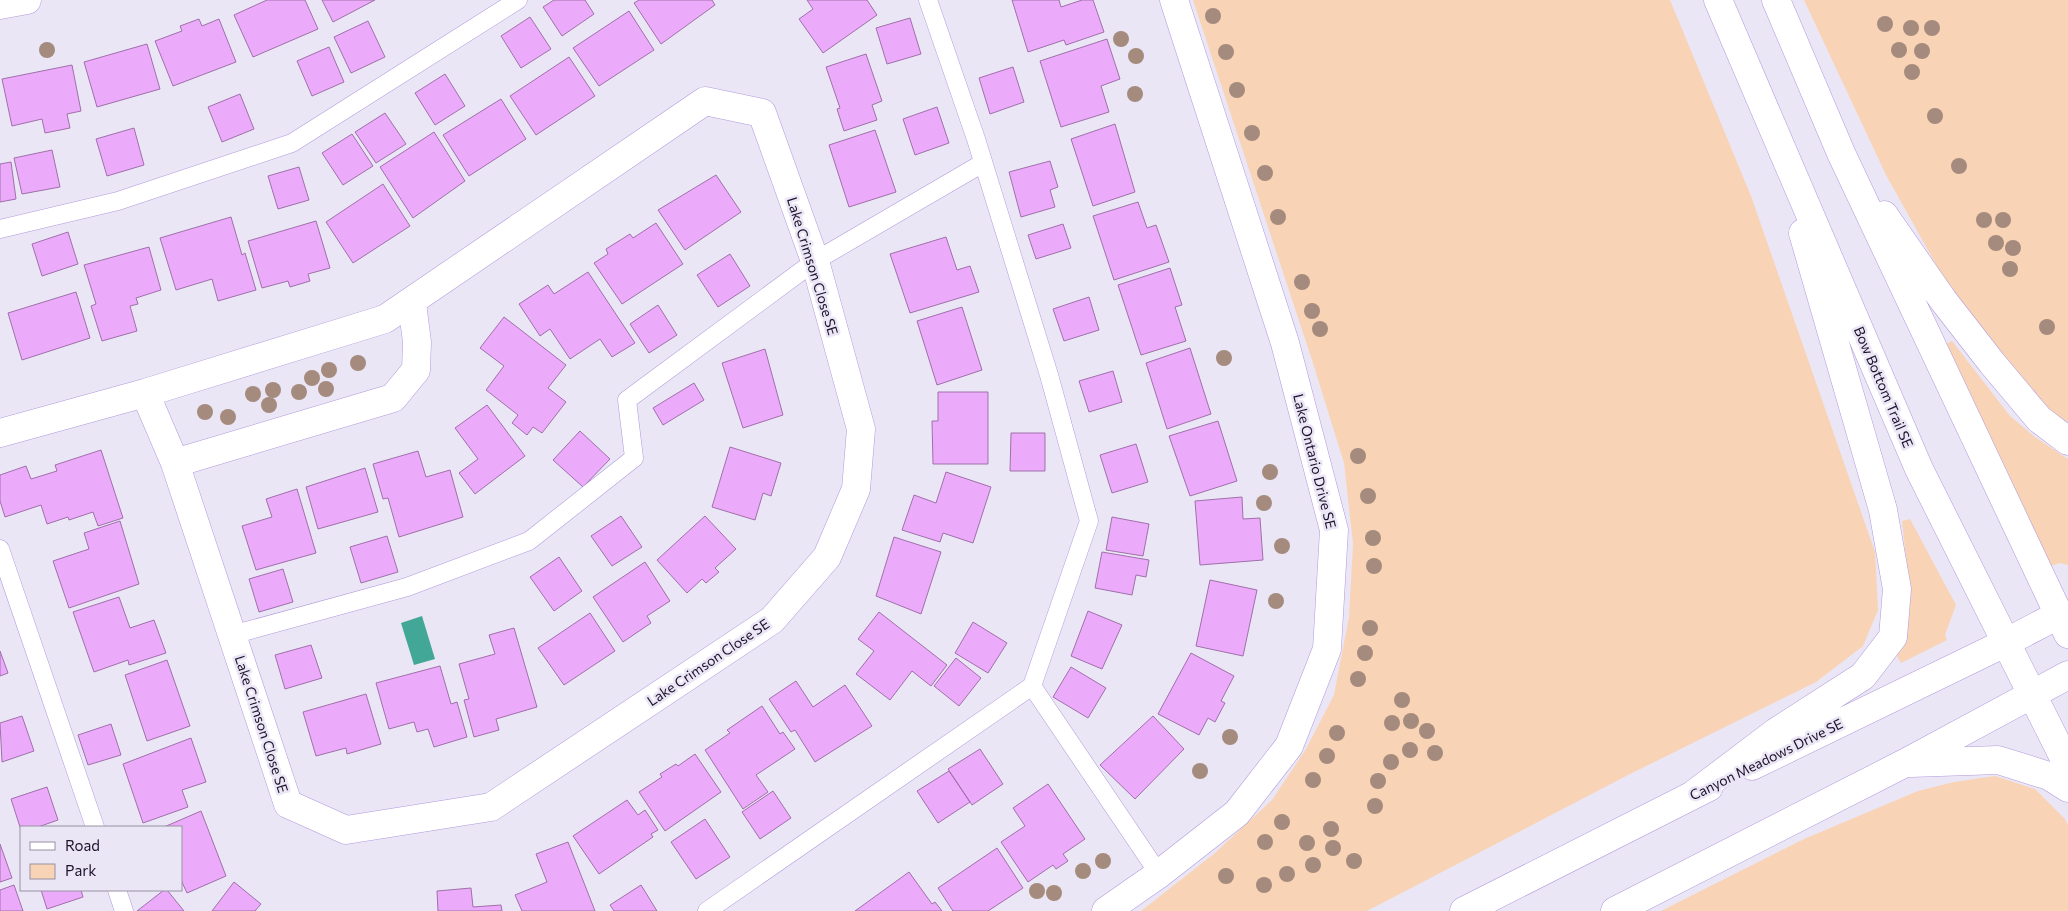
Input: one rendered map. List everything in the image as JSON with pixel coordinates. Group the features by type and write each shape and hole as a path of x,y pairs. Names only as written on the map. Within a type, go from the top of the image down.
{"main road":[{"path":"0,5 27,0"},
{"name":"Lake Ontario Drive SE","path":"1106,911 1159,874 1236,813 1289,746 1327,649 1334,530 1285,343 1174,0"},
{"name":"Bow Bottom Trail SE","path":"1718,0 1920,469 2005,643 2068,766"},
{"path":"1776,0 1841,153 2065,620"},
{"name":"Lake Crimson Close SE","path":"0,433 145,393 386,319 705,101 762,113 815,261 861,429 856,489 827,557 772,620 491,807 346,830 288,804 175,463 145,393"},
{"path":"1694,794 1776,732 1863,676 1893,637 1898,589 1883,510 1808,253 1777,137"},
{"path":"1841,153 1943,300 1992,364 2038,419 2068,441"},
{"path":"175,463 393,398 416,370 417,342 412,303"},
{"name":"Canyon Meadows Drive SE","path":"1464,911 1694,794 2005,643 2065,620"},
{"path":"1615,911 1905,763 2068,675"},
{"path":"1905,763 1998,760 2049,776 2068,788"}],"lane":[{"path":"0,229 118,200 292,143 518,0"},
{"path":"707,911 1032,686 1089,521 1049,374 983,163 928,0"},
{"path":"232,635 408,587 529,541 634,458 627,400 815,261 983,163"},
{"path":"0,549 95,826"},
{"path":"1032,686 1159,874"},
{"path":"117,891 124,911"}],"green space":[{"path":"1193,0 1670,0 1751,196 1875,552 1878,610 1863,646 1816,682 1628,775 1367,911 1141,911 1215,853 1272,800 1306,749 1334,695 1349,617 1353,544 1344,463 1312,360"},
{"path":"1804,0 2068,0 2068,422 2057,416 2019,381 1957,302 1886,175"},
{"path":"1952,341 2010,416 2035,437 2068,459 2068,565 2060,563 2051,566 1945,345"},
{"path":"1910,519 1956,605 1945,635 1947,640 1901,663 1894,650 1908,576 1902,521"},
{"path":"1995,776 2035,789 2065,819 2068,825 2068,911 1661,911 1804,839 1918,791 1954,782"}],"shaded area":[{"path":"422,616 435,659 414,665 401,623"}],"building":[{"path":"267,0 305,0 318,29 253,57 234,15"},
{"path":"322,0 375,0 333,22"},
{"path":"554,0 585,0 594,14 562,36 543,7"},
{"path":"639,0 712,0 715,5 661,44 634,3"},
{"path":"807,0 867,0 877,15 823,53 799,19 813,9"},
{"path":"1012,0 1059,0 1061,7 1082,0 1093,0 1104,32 1066,45 1064,40 1028,52"},
{"path":"629,11 654,50 599,86 573,48"},
{"path":"530,17 551,49 521,68 501,36"},
{"path":"910,18 921,54 887,64 876,28"},
{"path":"199,19 202,26 219,19 236,62 173,86 155,41 182,31 180,26"},
{"path":"368,21 385,57 351,73 334,37"},
{"path":"1107,39 1120,79 1101,86 1109,112 1061,127 1040,61"},
{"path":"147,44 160,89 97,107 84,62"},
{"path":"329,47 344,82 312,96 297,61"},
{"path":"866,54 882,101 872,105 877,120 844,131 837,109 840,108 826,67"},
{"path":"569,57 595,96 536,135 510,96"},
{"path":"72,65 81,111 67,114 70,128 45,133 42,119 12,126 2,79"},
{"path":"1013,67 1024,102 990,114 979,78"},
{"path":"445,74 465,106 435,125 415,93"},
{"path":"240,94 254,129 222,142 208,107"},
{"path":"501,99 526,139 469,176 443,135"},
{"path":"937,107 949,143 915,155 903,119"},
{"path":"385,113 406,144 376,163 355,132"},
{"path":"1115,124 1135,192 1093,206 1071,139"},
{"path":"134,128 144,165 107,176 96,139"},
{"path":"875,130 896,192 849,207 829,145"},
{"path":"434,132 465,181 413,218 380,167"},
{"path":"352,134 373,166 343,185 322,153"},
{"path":"52,150 60,187 22,194 14,158"},
{"path":"1050,161 1058,187 1050,190 1055,207 1021,217 1009,172"},
{"path":"11,162 16,199 0,202 0,164"},
{"path":"299,167 309,200 278,209 268,176"},
{"path":"716,175 741,212 685,250 658,210"},
{"path":"383,184 410,226 353,263 326,222"},
{"path":"1138,202 1147,228 1156,225 1169,262 1114,280 1093,216"},
{"path":"231,217 242,255 245,253 256,290 218,301 212,279 176,290 160,238"},
{"path":"316,221 330,268 308,274 310,281 290,287 288,281 262,288 248,241"},
{"path":"656,223 683,264 622,304 594,263 608,254 606,249 630,234 633,238"},
{"path":"1063,224 1071,248 1036,259 1028,235"},
{"path":"68,232 78,264 42,276 32,244"},
{"path":"946,237 957,270 970,266 979,292 910,313 890,254"},
{"path":"149,247 161,290 136,298 138,304 130,306 137,331 102,341 91,306 96,304 84,265"},
{"path":"730,254 750,286 718,307 697,275"},
{"path":"1170,268 1182,305 1175,307 1186,341 1141,355 1118,285"},
{"path":"588,272 635,343 612,357 600,339 570,359 550,329 540,336 519,304 548,285 554,294"},
{"path":"76,292 90,338 22,360 8,313"},
{"path":"1089,297 1099,330 1064,341 1053,309"},
{"path":"658,305 677,335 649,353 630,324"},
{"path":"962,307 982,370 937,385 917,321"},
{"path":"504,317 566,365 548,388 566,402 542,433 533,427 527,435 512,423 518,415 486,390 504,366 480,348"},
{"path":"1190,348 1211,414 1167,429 1146,363"},
{"path":"765,349 783,415 743,428 722,363"},
{"path":"1113,371 1122,402 1089,412 1079,381"},
{"path":"694,383 704,400 663,425 653,408"},
{"path":"938,392 988,392 988,464 933,464 932,421 938,421"},
{"path":"487,405 525,456 475,494 459,473 478,459 455,428"},
{"path":"1218,421 1237,481 1190,496 1169,436"},
{"path":"580,431 610,459 583,487 553,460"},
{"path":"1011,433 1045,433 1045,471 1010,471"},
{"path":"1136,444 1148,482 1112,493 1100,455"},
{"path":"730,447 781,463 771,496 763,493 755,520 712,507"},
{"path":"101,450 123,518 98,526 93,512 69,520 68,517 47,524 41,505 5,517 0,501 0,475 26,466 31,479 57,471 55,465"},
{"path":"418,451 426,477 450,470 463,517 399,537 388,498 383,499 373,464"},
{"path":"365,468 378,512 318,529 306,487"},
{"path":"946,472 991,487 973,543 943,533 940,542 902,530 914,495 936,503"},
{"path":"297,489 316,553 256,570 242,526 272,517 266,499"},
{"path":"1242,497 1243,519 1260,518 1263,560 1200,565 1195,501"},
{"path":"621,516 642,547 612,566 591,536"},
{"path":"705,516 736,549 715,568 719,572 706,583 702,579 687,593 657,560"},
{"path":"1112,517 1149,524 1143,556 1106,550"},
{"path":"120,521 139,584 69,608 53,561 89,549 84,533"},
{"path":"387,536 398,572 361,583 350,547"},
{"path":"894,537 941,552 921,614 876,596"},
{"path":"1102,552 1149,560 1146,577 1136,575 1132,595 1095,588"},
{"path":"559,557 582,591 554,611 530,577"},
{"path":"645,562 670,601 647,616 651,623 623,642 593,597"},
{"path":"283,569 293,602 259,612 249,579"},
{"path":"1210,580 1257,590 1243,656 1196,646"},
{"path":"119,597 130,628 154,620 166,653 129,665 128,660 94,672 73,612"},
{"path":"1088,611 1122,625 1102,669 1071,656"},
{"path":"879,612 947,665 931,686 912,671 890,700 856,674 874,651 858,639"},
{"path":"590,613 615,651 564,685 538,648"},
{"path":"973,622 1007,643 988,673 955,653"},
{"path":"514,628 537,707 496,719 499,730 474,737 464,700 469,699 459,664 495,654 489,635"},
{"path":"311,645 322,678 285,689 275,655"},
{"path":"0,651 8,673 0,676"},
{"path":"1191,653 1234,676 1221,701 1225,703 1215,722 1208,718 1199,735 1158,714"},
{"path":"956,658 981,678 959,706 934,686"},
{"path":"167,660 190,726 147,741 125,675"},
{"path":"440,666 451,704 457,702 467,737 434,747 428,729 417,732 414,722 389,729 376,683"},
{"path":"1071,667 1106,688 1088,718 1053,697"},
{"path":"796,681 813,707 845,685 872,726 815,762 795,730 791,732 769,699"},
{"path":"366,694 381,744 347,754 346,748 316,756 303,712"},
{"path":"762,706 780,734 783,732 795,749 756,775 768,792 743,809 705,750 730,733 727,730"},
{"path":"22,716 34,751 2,762 0,723"},
{"path":"1153,716 1184,749 1135,799 1100,765"},
{"path":"111,724 121,755 88,765 78,735"},
{"path":"191,738 206,782 182,790 188,807 143,823 123,764"},
{"path":"980,749 1003,784 972,805 948,769"},
{"path":"695,754 721,792 665,831 639,792 662,777 660,774 676,764 678,766"},
{"path":"949,771 970,802 938,823 917,791"},
{"path":"1048,784 1085,839 1063,854 1068,861 1056,869 1053,865 1028,882 1001,842 1025,826 1013,808"},
{"path":"47,787 58,820 41,826 20,827 11,799"},
{"path":"773,791 791,818 760,839 742,812"},
{"path":"627,800 638,815 645,810 658,830 651,834 653,837 599,874 573,836"},
{"path":"201,811 226,876 187,893 182,882 182,826 166,826"},
{"path":"705,819 730,857 696,879 671,842"},
{"path":"568,842 595,911 522,911 515,895 547,882 536,854"},
{"path":"0,844 12,878 0,882"},
{"path":"997,848 1023,888 988,911 953,911 938,888"},
{"path":"909,872 932,904 935,902 942,911 855,911"},
{"path":"234,882 261,904 255,911 212,911"},
{"path":"14,885 23,911 0,911 0,890"},
{"path":"641,885 657,911 614,911 610,905"},
{"path":"471,888 473,907 501,905 502,911 438,911 437,891"},
{"path":"41,891 81,891 83,897 47,909"},
{"path":"163,891 168,891 184,911 137,911"}]}
